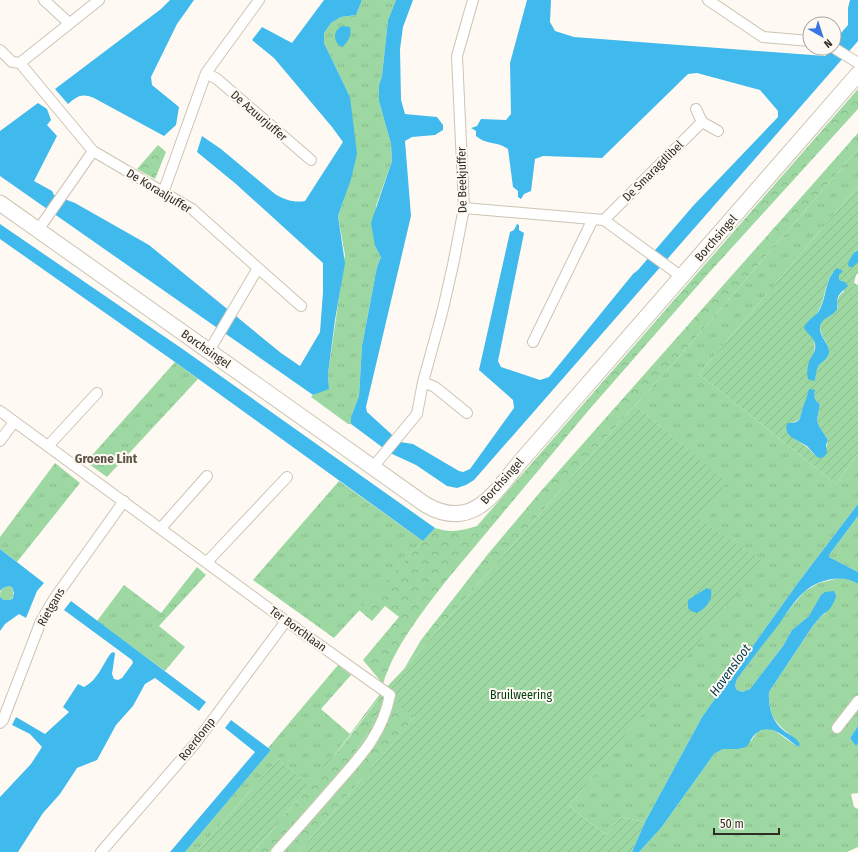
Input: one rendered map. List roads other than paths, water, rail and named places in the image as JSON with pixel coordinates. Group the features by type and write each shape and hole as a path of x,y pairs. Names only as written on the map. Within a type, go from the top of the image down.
{"main road":[{"name":"Borchsingel","path":"0,204 426,505 441,512 462,514 480,506 491,498 520,462 858,74"}],"street":[{"path":"44,0 69,23"},
{"path":"0,50 12,62 20,63 99,0"},
{"path":"162,193 206,73 259,0"},
{"name":"De Beekjuffer","path":"373,467 417,414 442,313 464,208 457,56 473,0"},
{"path":"708,0 763,37 802,40"},
{"path":"842,53 854,61"},
{"name":"De Koraaljuffer","path":"20,63 93,151 162,193 192,209 301,306"},
{"name":"De Azuurjuffer","path":"206,73 217,79 311,160"},
{"path":"696,108 702,122 718,131"},
{"name":"De Smaragdlibel","path":"604,220 702,122"},
{"path":"38,230 93,151"},
{"path":"464,208 604,220 682,277"},
{"path":"533,342 593,219"},
{"path":"209,351 258,268"},
{"path":"424,382 435,388 467,413"},
{"path":"48,446 97,393"},
{"name":"Ter Borchlaan","path":"0,411 208,562 286,621 390,695 380,728 367,749 276,852"},
{"path":"0,441 14,422"},
{"path":"161,528 207,476"},
{"path":"208,562 287,477"},
{"name":"Rietgans","path":"0,723 4,720 44,616 54,599 124,502"},
{"name":"Roerdomp","path":"101,852 194,745 286,621"},
{"path":"837,728 858,701"}],"water":[{"path":"170,0 194,0 177,24 151,77 152,85 179,107 176,125 164,136 90,96 80,96 68,104 55,89 161,9"},
{"path":"324,0 362,0 356,15 341,17 331,23 324,33 324,43 350,97 357,154 351,179 338,216 345,263 335,320 328,374 329,389 313,395 0,176 0,131 38,103 47,109 51,120 47,125 57,136 34,181 52,191 54,195 75,203 149,245 281,353 300,366 320,332 323,292 323,263 236,184 197,152 202,136 221,149 275,194 282,198 297,202 305,201 343,142 274,58 252,40 262,27 292,43"},
{"path":"396,0 413,0 403,27 400,49 401,100 405,114 437,117 443,125 443,130 435,135 412,137 405,141 411,216 366,407 367,412 400,442 413,444 463,472 470,469 514,408 513,400 479,370 510,232 514,230 517,224 519,225 519,230 524,233 498,361 501,367 540,380 549,377 633,274 693,206 778,117 778,111 760,90 697,73 688,74 602,158 543,156 535,159 531,191 524,194 521,199 518,197 518,191 513,187 508,149 480,139 476,136 476,131 471,128 477,126 481,119 506,120 511,114 510,63 527,0 551,0 550,22 555,31 574,37 802,54 802,56 842,56 842,32 848,25 848,8 850,0 858,0 858,41 474,480 457,488 447,486 416,465 390,453 351,424 351,417 359,396 362,346 377,267 381,257 375,246 371,223 392,161 391,144 379,101 379,85 382,76 388,20"},
{"path":"343,26 350,27 350,36 348,41 342,47 335,39 335,36 337,30"},
{"path":"0,224 184,350 435,528 423,541 175,362 0,239"},
{"path":"858,250 858,262 852,267 849,267 848,264 851,258"},
{"path":"837,268 843,271 839,275 839,279 845,282 848,286 837,299 835,312 821,323 820,330 828,347 829,353 818,367 815,380 813,381 808,379 807,371 815,350 815,344 804,328 820,309 830,277"},
{"path":"809,389 815,390 815,398 820,404 817,420 828,440 826,445 827,453 824,457 819,458 807,446 791,437 787,432 786,426 788,423 796,422 800,419"},
{"path":"858,504 858,516 829,557 858,572 858,584 845,579 830,579 816,584 804,592 791,606 780,623 737,679 735,686 737,690 742,692 750,689 783,646 792,630 809,616 821,595 825,592 834,591 836,596 830,609 821,616 812,627 769,692 769,703 773,718 783,730 800,744 798,747 784,736 769,729 758,732 746,747 738,749 723,749 714,754 661,828 639,852 632,852 645,822 702,717 800,580"},
{"path":"0,549 44,583 37,591 26,618 19,614 5,624 0,631 0,597 4,600 10,600 13,598 14,593 12,587 8,586 0,591"},
{"path":"707,588 711,590 711,597 708,603 697,613 691,611 688,608 688,600"},
{"path":"71,601 206,702 199,711 155,678 145,684 133,706 116,725 97,760 77,768 60,794 43,813 18,852 0,852 0,797 31,764 42,747 30,734 12,725 16,717 45,734 69,712 63,707 78,684 84,687 89,684 99,672 111,653 114,652 115,654 112,674 114,679 118,680 122,678 133,663 132,660 64,610"},
{"path":"231,720 271,750 185,852 170,852 255,752 225,728"},
{"path":"858,726 858,743 856,746 850,738"}],"district":[{"name":"Groene Lint","path":"106,458"}],"water label":[{"name":"Havensloot","path":"730,670"}],"park label":[{"name":"Bruilweering","path":"521,695"}]}
